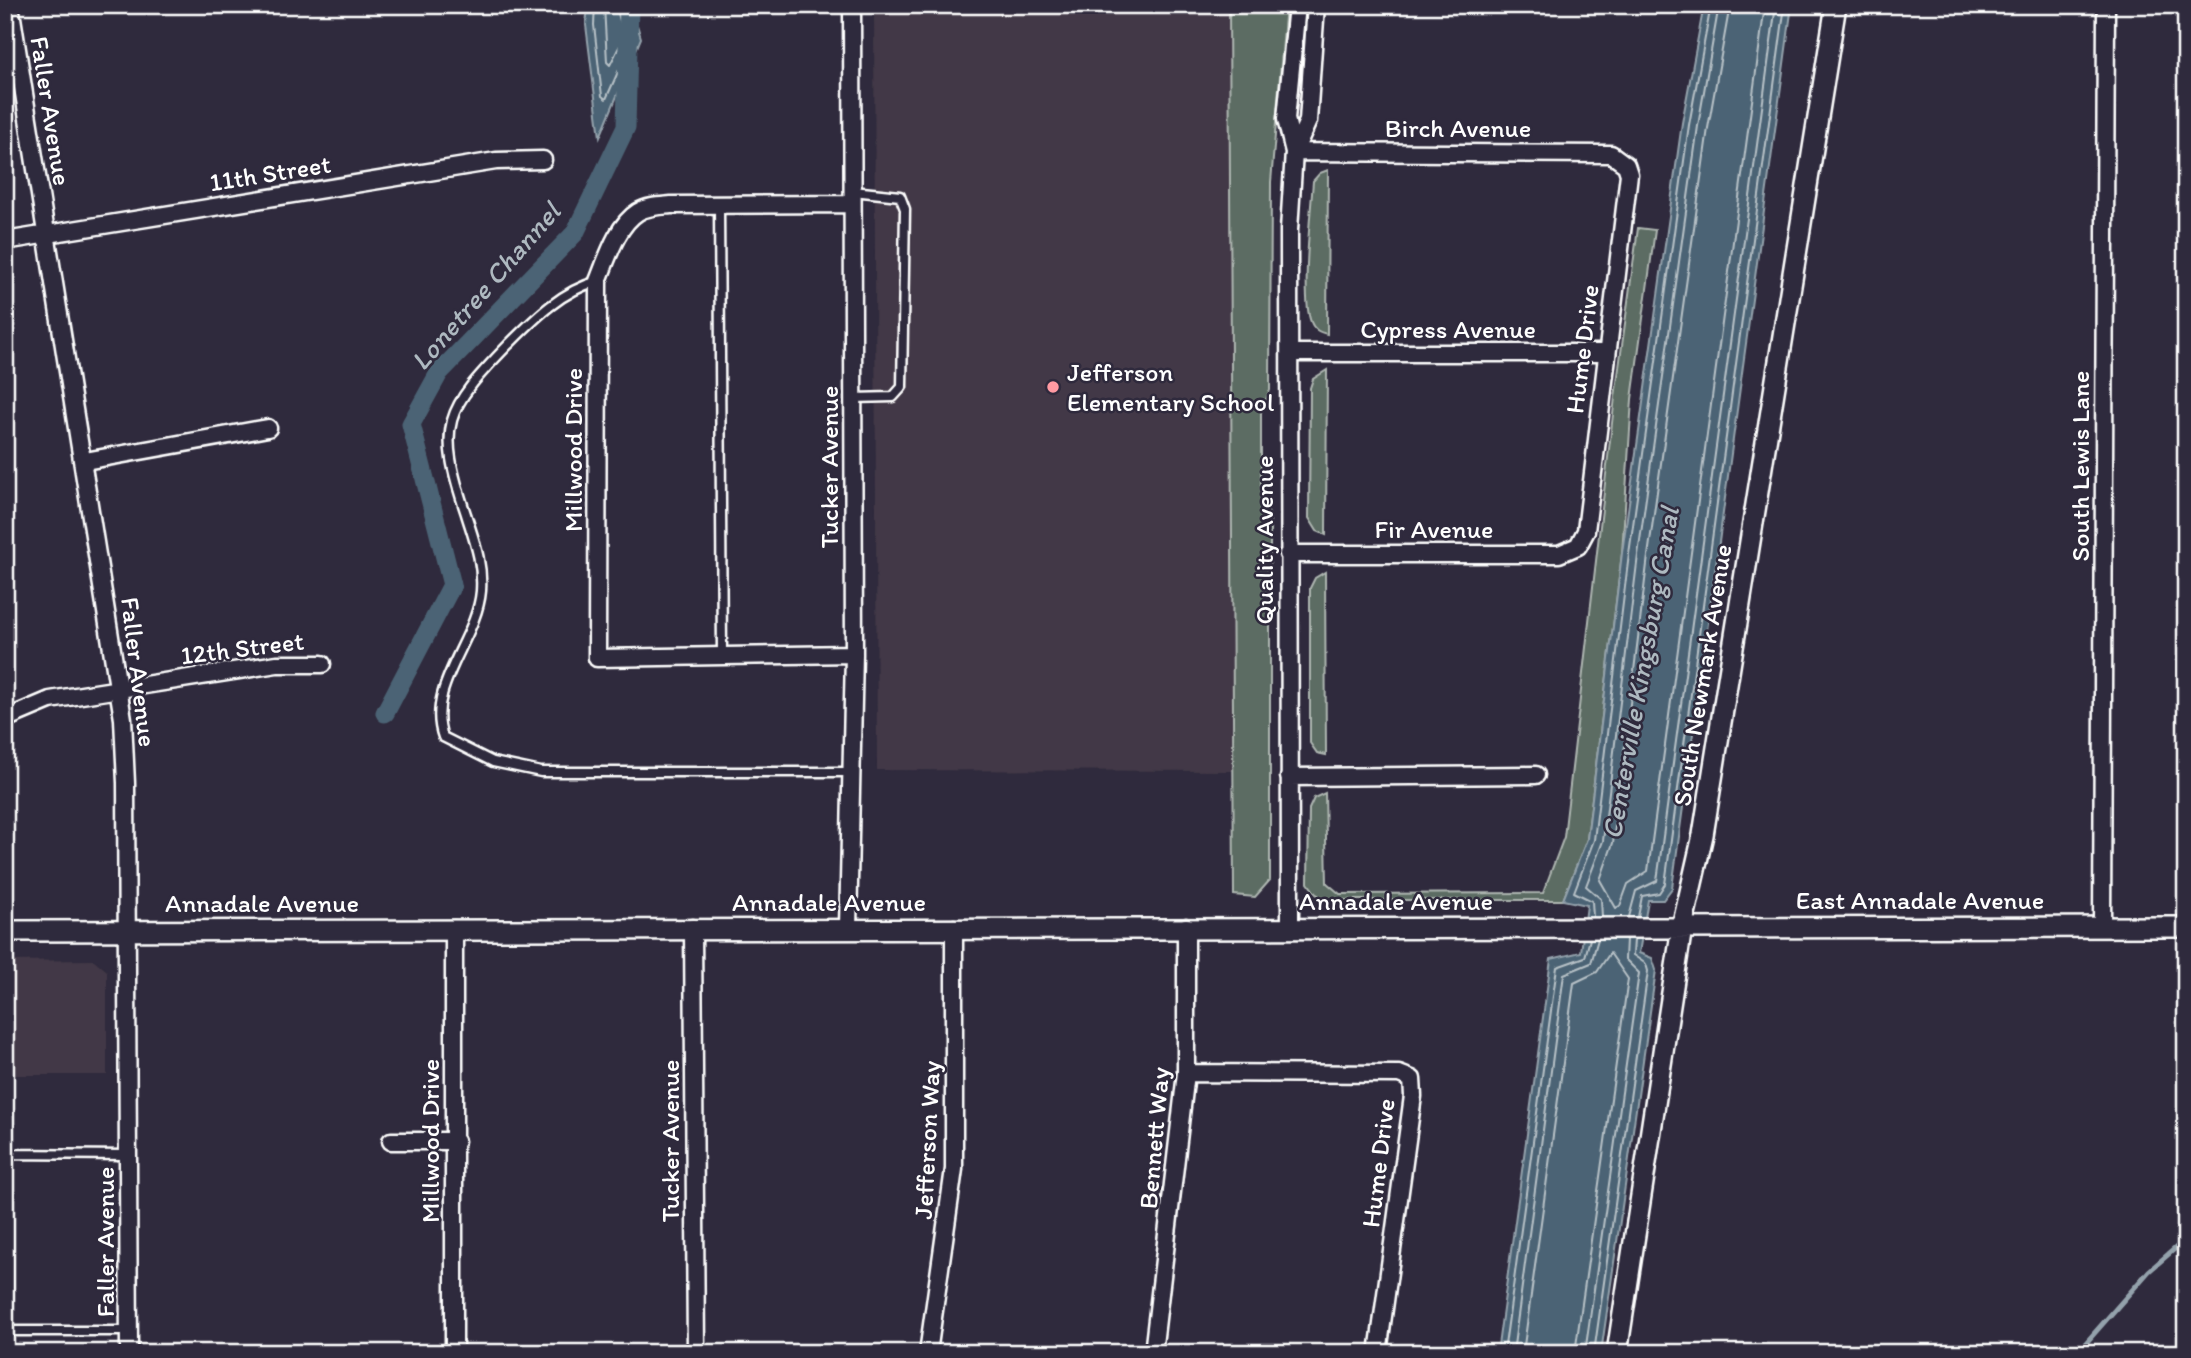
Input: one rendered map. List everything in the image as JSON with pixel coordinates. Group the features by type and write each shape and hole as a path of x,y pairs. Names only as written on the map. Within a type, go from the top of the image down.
{"street":[{"name":"Faller Avenue","path":"9,5 85,461 126,754 129,1353"},
{"name":"Tucker Avenue","path":"848,928 854,654 852,5"},
{"name":"Quality Avenue","path":"1290,928 1289,230 1294,152 1286,119 1297,5"},
{"name":"Quality Avenue","path":"1294,152 1308,121 1316,5"},
{"name":"South Newmark Avenue","path":"1617,1353 1682,927 1703,835 1836,5"},
{"name":"South Lewis Lane","path":"2102,927 2106,5"},
{"name":"Birch Avenue","path":"1294,152 1611,154 1620,159"},
{"name":"Hume Drive","path":"1578,546 1586,531 1629,174 1620,159"},
{"name":"11th Street","path":"5,241 496,161 543,160"},
{"name":"Millwood Drive","path":"851,197 719,205 671,205 636,213 609,253 598,281 597,657 854,654"},
{"name":"Cypress Avenue","path":"1290,353 1606,353"},
{"path":"85,461 268,428"},
{"name":"Fir Avenue","path":"1288,554 1559,554 1578,546"},
{"name":"12th Street","path":"5,719 50,700 277,664 323,664"},
{"path":"1290,777 1536,775"},
{"name":"East Annadale Avenue","path":"1654,927 2186,927"},
{"name":"Annadale Avenue","path":"5,930 1654,927"},
{"name":"Tucker Avenue","path":"693,928 696,1353"},
{"name":"Jefferson Way","path":"928,1353 954,1170 954,928"},
{"name":"Bennett Way","path":"1153,1353 1186,1073 1186,928"},
{"name":"Millwood Drive","path":"454,929 454,1353"},
{"name":"Hume Drive","path":"1186,1073 1399,1074 1412,1079 1413,1096 1378,1353"},
{"path":"391,1142 456,1142"}],"lane":[{"path":"851,197 894,193 900,196 905,209 902,387 892,397 853,398"},
{"path":"719,205 722,655"},
{"path":"598,281 582,285 558,299 531,322 463,393 454,407 449,439 458,486 476,539 481,569 481,593 472,626 441,701 440,729 443,737 493,762 541,772 850,772"},
{"path":"6,1108 6,1331 130,1331"},
{"path":"6,1154 129,1154"}],"shaded area":[{"name":"Jefferson Elementary School","path":"874,5 1229,5 1233,771 877,770"},
{"path":"94,960 107,971 107,1075 5,1075 5,961"}],"green space":[{"path":"1229,5 1286,5 1271,182 1270,390 1261,412 1261,492 1270,518 1270,880 1255,897 1234,895"},
{"path":"1328,170 1327,334 1317,330 1311,322 1307,274 1313,181 1320,173"},
{"path":"1638,228 1655,230 1632,399 1622,553 1587,839 1563,900 1327,900 1316,894 1308,883 1309,809 1314,798 1325,793 1327,883 1340,894 1543,893 1564,837 1615,397"},
{"path":"1327,370 1326,535 1317,531 1309,518 1310,388 1313,379"},
{"path":"1325,572 1326,755 1317,753 1310,743 1310,588 1315,578"}],"water":[{"path":"588,5 631,5 641,38 600,137 586,25"},
{"name":"Centerville Kingsburg Canal","path":"1704,5 1792,5 1672,888 1663,900 1648,900 1639,953 1652,958 1656,970 1601,1353 1497,1353 1551,959 1581,952 1587,905 1563,900 1587,839 1622,553 1682,123"}],"waterway":[{"name":"Lonetree Channel","path":"385,713 452,585 411,424 439,373 575,233 626,127 629,5"},
{"path":"2077,1353 2149,1271 2186,1239"}],"place":[{"name":"Jefferson Elementary School","path":"1053,387"}]}
